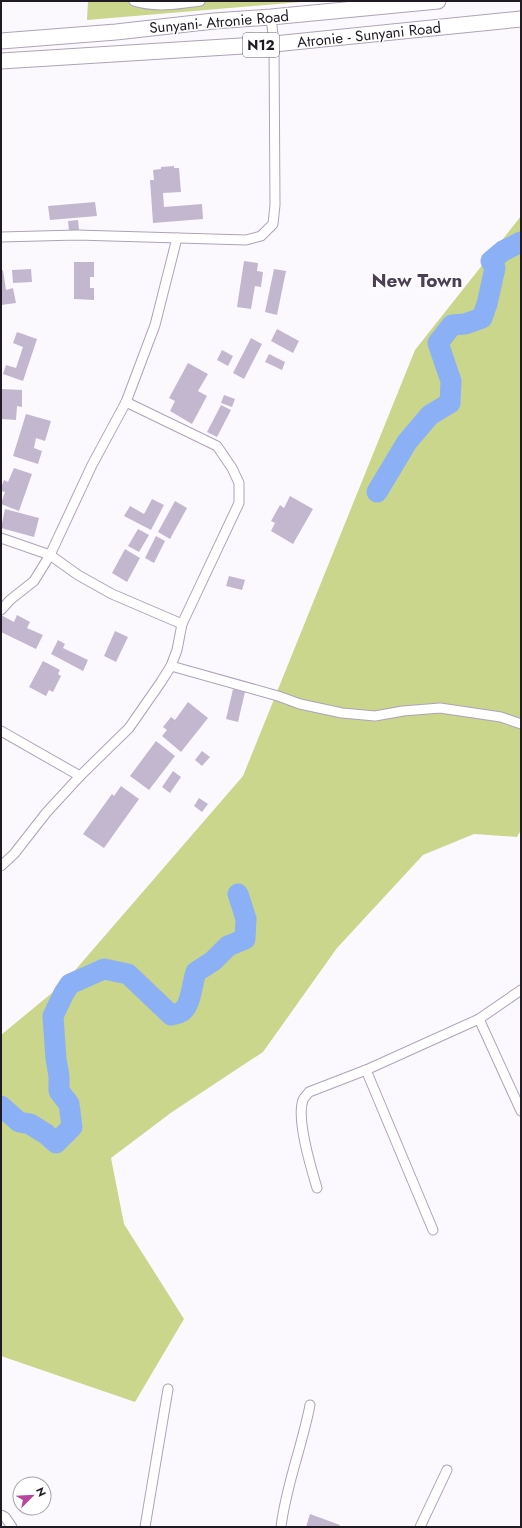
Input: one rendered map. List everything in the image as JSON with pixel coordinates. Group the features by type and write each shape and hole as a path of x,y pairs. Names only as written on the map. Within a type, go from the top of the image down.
{"highway":[{"name":"Sunyani- Atronie Road","path":"1,41 116,32 214,21 438,1"},
{"name":"Atronie - Sunyani Road","path":"1,61 274,44 521,19"}],"street":[{"path":"134,1 145,5 181,4 200,1"},
{"path":"1,237 76,235 246,240 261,236 273,224 275,205 274,44 271,17"},
{"path":"1,610 10,600 34,581 50,555 92,465 126,402 155,325 177,238"},
{"path":"1,866 14,854 46,813 80,776 129,728 171,666 177,650 182,624 239,503 239,484 232,468 217,446 126,402"},
{"path":"1,538 50,555 78,575 112,594 182,624"},
{"path":"171,666 278,696 300,704 342,714 375,716 390,712 440,708 501,717 521,724"},
{"path":"1,731 80,776"},
{"path":"317,1188 307,1153 301,1113 303,1100 309,1092 366,1070 479,1019 521,990"},
{"path":"479,1019 521,1110"},
{"path":"366,1070 433,1230"},
{"path":"145,1527 168,1389"},
{"path":"281,1527 290,1482 301,1445 310,1405"},
{"path":"420,1527 447,1470"},
{"path":"1,1515 5,1517 12,1527"}],"green space":[{"path":"88,1 313,1 87,20"},
{"path":"521,216 521,830 517,837 474,834 423,855 337,948 263,1052 172,1112 111,1158 124,1224 184,1319 135,1402 1,1356 1,1035 64,983 243,776 415,350"}],"building":[{"path":"174,166 174,168 179,168 181,192 163,193 164,207 202,204 203,219 153,223 150,180 154,180 153,170 161,169 161,167"},
{"path":"95,202 97,216 50,220 48,206"},
{"path":"78,220 79,230 69,231 68,221"},
{"path":"244,261 258,263 257,271 263,272 261,287 255,286 251,309 237,307"},
{"path":"74,262 94,262 94,277 90,277 90,288 94,288 94,300 74,299"},
{"path":"31,269 32,282 13,283 12,270"},
{"path":"274,269 286,271 277,315 265,312"},
{"path":"3,270 6,290 13,288 16,303 1,305 1,271"},
{"path":"277,329 299,341 293,353 271,341"},
{"path":"17,332 37,339 23,381 3,374 6,365 16,368 23,347 13,343"},
{"path":"251,338 262,344 244,379 233,373"},
{"path":"222,350 233,356 228,366 217,360"},
{"path":"269,354 285,362 282,370 265,362"},
{"path":"188,363 208,374 198,391 207,396 192,424 170,411 175,401 169,398"},
{"path":"1,389 22,390 22,407 17,406 16,420 1,419"},
{"path":"224,395 235,399 232,407 221,403"},
{"path":"221,405 231,410 217,437 207,432"},
{"path":"26,414 51,421 45,441 36,438 34,448 42,451 38,464 13,456"},
{"path":"14,468 32,474 19,511 1,504 5,492 1,491 1,488 4,480 8,482"},
{"path":"290,496 313,509 293,544 271,531 275,523 271,521 280,505 284,508"},
{"path":"152,499 164,505 151,530 124,516 130,506 144,514"},
{"path":"175,501 187,508 170,539 158,532"},
{"path":"5,509 39,518 34,537 1,528"},
{"path":"138,529 149,535 139,552 128,546"},
{"path":"156,536 165,541 154,563 145,558"},
{"path":"125,549 140,558 127,582 112,573"},
{"path":"229,576 245,580 242,590 226,586"},
{"path":"1,615 14,622 17,615 30,622 27,628 43,635 36,649 1,632"},
{"path":"115,631 128,637 116,662 104,656"},
{"path":"58,640 65,644 63,648 88,660 83,671 51,654"},
{"path":"43,661 60,670 58,674 61,676 53,692 49,690 46,696 29,687"},
{"path":"233,689 245,692 238,722 226,719"},
{"path":"188,702 208,718 181,752 162,736 167,730 163,727 171,717 175,720"},
{"path":"156,741 175,756 149,790 130,776"},
{"path":"202,751 210,757 202,766 195,760"},
{"path":"173,771 181,777 170,793 162,787"},
{"path":"121,786 139,799 104,848 83,834 112,794 114,796"},
{"path":"199,798 208,804 202,812 194,806"},
{"path":"310,1514 340,1525 339,1527 306,1527"}],"waterway":[{"path":"377,492 407,442 430,415 450,403 451,381 438,343 452,325 465,324 482,318 487,304 495,268 491,261 503,251 521,242"},
{"path":"1,1106 19,1122 30,1124 46,1134 56,1143 72,1127 69,1104 59,1091 53,1016 70,984 104,969 128,974 171,1015 180,1013 187,1005 189,1000 196,972 213,961 228,946 245,939 246,919 238,894"}],"district":[{"name":"New Town","path":"417,280"}]}
